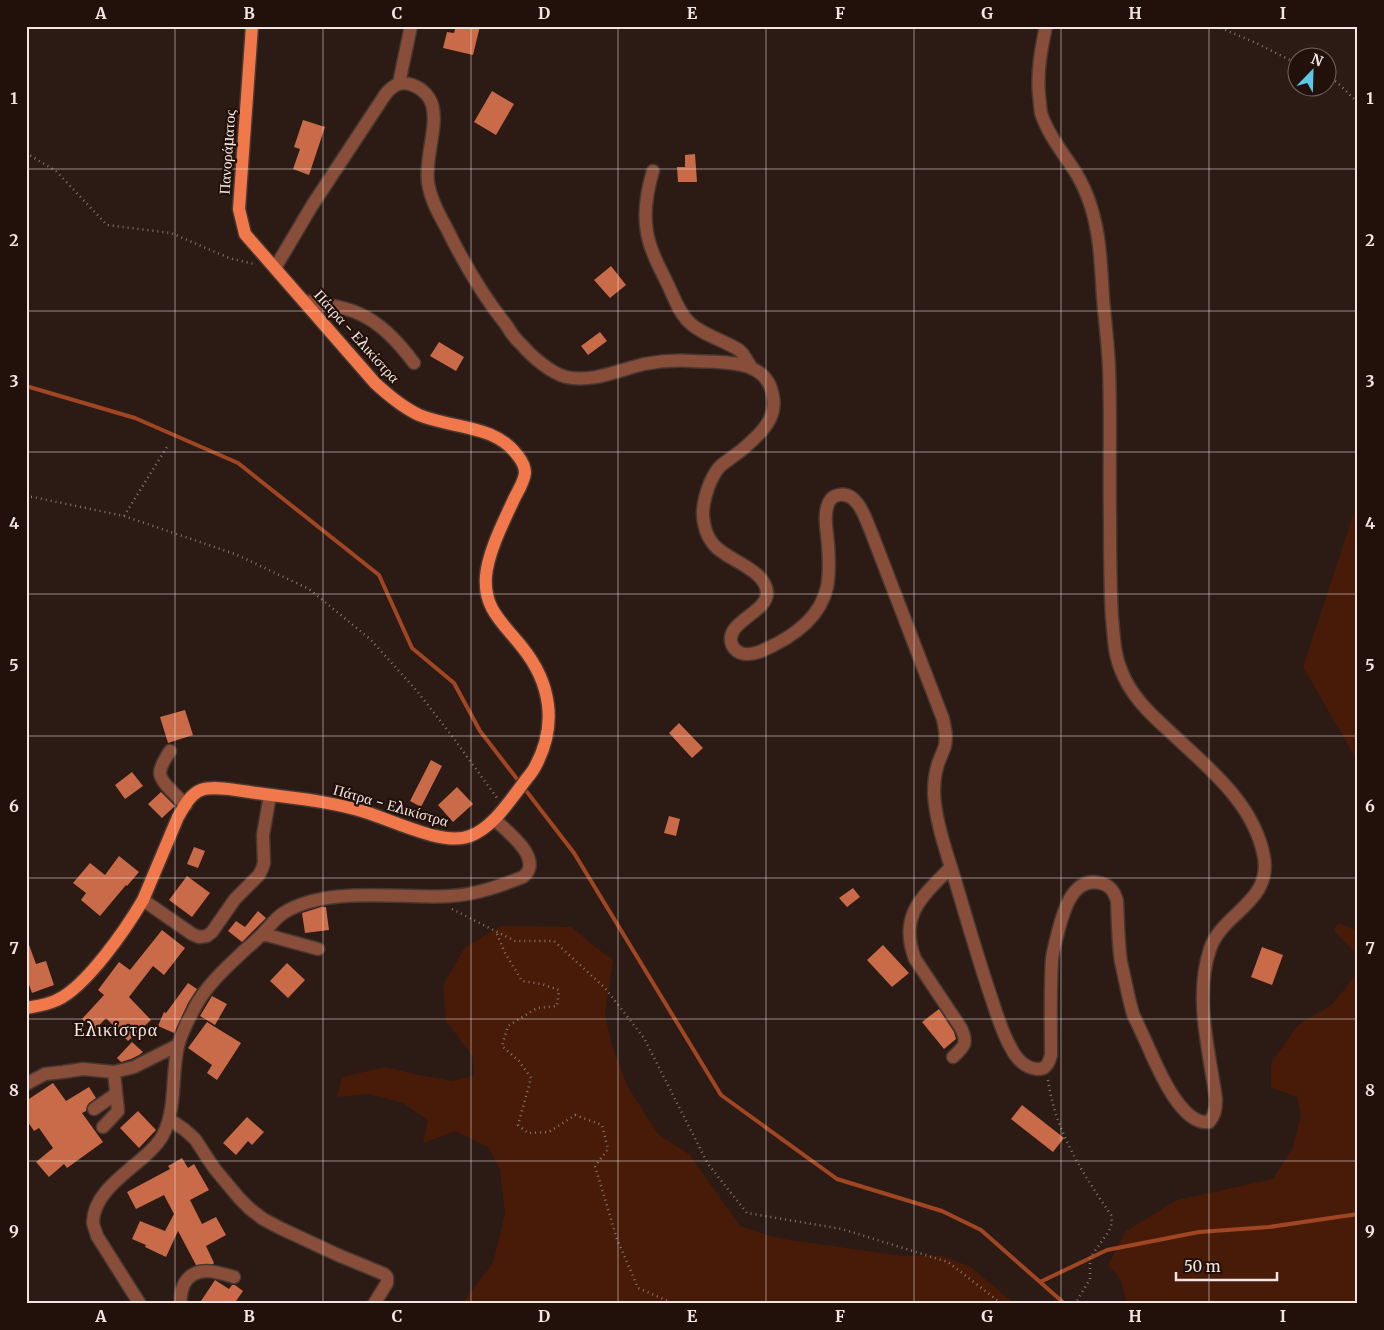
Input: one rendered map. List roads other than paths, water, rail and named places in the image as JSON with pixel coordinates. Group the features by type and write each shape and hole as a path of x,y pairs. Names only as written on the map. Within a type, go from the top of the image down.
{"main road":[{"name":"Πανοράματος","path":"252,26 239,209 245,234 275,268"},
{"name":"Πάτρα - Ελικίστρα","path":"26,1008 45,1005 64,996 81,982 108,952 143,900 178,817 193,795 201,790 209,788 234,790 330,804 364,811 425,833 451,839 461,839 470,836 494,820 535,768 544,746 548,730 549,710 542,677 522,646 499,621 490,605 486,590 488,561 522,482 525,473 524,465 501,439 476,429 438,421 405,408 375,383 275,268"}],"street":[{"path":"399,83 411,26"},
{"path":"275,268 313,204 375,109 390,89 399,83 410,84 420,89 429,97 433,106 434,120 427,170 428,184 437,211 457,250 490,306 522,346 550,369 565,376 578,378 591,378 646,364 683,360 740,364 751,367 762,374 772,389 774,401 772,417 761,433 718,468 710,482 704,500 703,521 708,535 715,546 756,574 763,581 766,589 767,597 763,604 737,626 732,633 731,641 733,647 740,653 751,655 796,632 807,623 816,612 827,588 829,564 826,524 830,502 833,497 838,495 844,495 855,500 872,534 943,720 946,731 945,745 934,778 934,794 940,829 974,946 1001,1025 1012,1049 1023,1063 1030,1068 1038,1069 1046,1066 1051,1055 1052,957 1060,922 1068,903 1078,888 1092,881 1102,883 1110,887 1117,901 1121,960 1133,1014 1161,1077 1176,1101 1185,1110 1199,1121 1209,1122 1214,1114 1216,1099 1203,1001 1205,965 1211,945 1218,933 1225,924 1244,908 1258,890 1264,878 1264,860 1259,837 1246,813 1223,782 1146,710 1127,685 1119,667 1114,647 1110,584 1109,368 1099,246 1090,202 1078,176 1054,139 1041,112 1038,82 1040,54 1046,26"},
{"path":"653,171 647,191 647,232 653,252 675,299 689,323 739,350 751,367"},
{"path":"304,301 341,307 360,314 377,324 403,348 414,363"},
{"path":"170,751 161,768 161,779 186,805"},
{"path":"143,900 192,934 199,937 207,936 212,932 235,899 259,875 262,869 264,863 263,835 270,795"},
{"path":"140,1304 97,1236 93,1223 94,1214 108,1190 161,1137 171,1115 178,1045 184,1028 196,1006 213,981 282,914 305,903 329,897 390,895 452,896 483,891 523,877 527,874 530,865 527,854 522,845 494,820"},
{"path":"951,866 919,902 912,918 909,938 910,947 915,959 965,1037 964,1045 953,1057"},
{"path":"263,934 318,950"},
{"path":"26,1084 45,1074 83,1069 114,1072 134,1068 178,1045"},
{"path":"103,1127 118,1110 114,1072"},
{"path":"94,1108 116,1094"},
{"path":"169,1119 186,1130 195,1139 214,1168 239,1198 263,1219 338,1255 384,1274 387,1277 387,1283 374,1304"},
{"path":"181,1304 181,1291 191,1275 212,1271 234,1278"}],"waterway":[{"path":"26,386 135,418 238,463 379,575 412,648 454,683 480,731 574,853 721,1095 837,1179 942,1211 981,1230 1065,1304"},
{"path":"1040,1282 1107,1250 1199,1232 1269,1227 1358,1214"}],"district":[{"name":"Ελικίστρα","path":"116,1029"}]}
